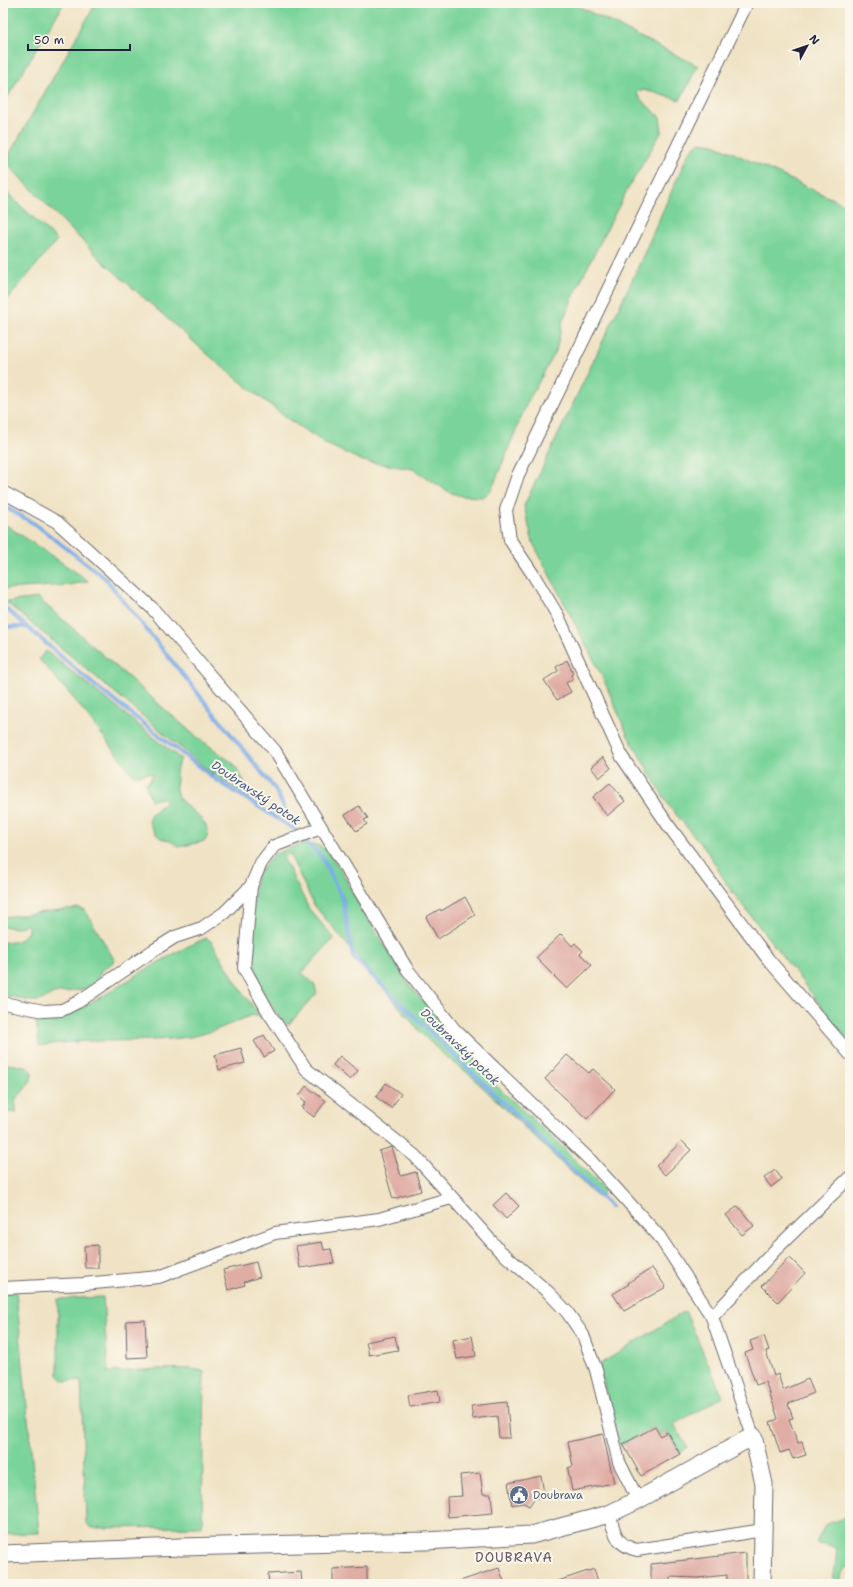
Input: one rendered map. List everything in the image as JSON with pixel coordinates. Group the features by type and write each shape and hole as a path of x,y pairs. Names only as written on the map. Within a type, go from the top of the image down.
{"street":[{"path":"747,3 518,475 506,510 510,540 558,616 622,757 668,825 768,959 850,1054"},
{"path":"3,492 57,522 152,608 275,751 407,969 454,1029 590,1160 659,1236 712,1317 753,1436 764,1484 762,1584"},
{"path":"321,828 274,846 261,863 251,886 244,968 269,1013 306,1069 415,1156 499,1250 567,1312 583,1335 596,1370 620,1462 638,1500"},
{"path":"3,1003 44,1011 62,1010 78,1002 175,937 202,928 224,913 251,886"},
{"path":"712,1317 781,1244 850,1177"},
{"path":"3,1288 83,1284 159,1277 275,1232 379,1219 451,1198"},
{"path":"3,1554 181,1547 425,1541 531,1535 609,1514 638,1500 753,1436"},
{"path":"609,1514 619,1542 626,1548 637,1550 763,1530"}],"green space":[{"path":"3,3 64,3 3,105"},
{"path":"96,3 572,3 698,66 680,100 644,90 636,92 641,100 660,117 662,131 625,194 582,278 563,320 556,351 527,403 491,491 483,497 461,496 449,492 413,469 363,461 328,445 288,419 221,366 101,260 8,165 10,153"},
{"path":"699,142 714,144 850,207 850,1043 730,889 706,850 669,806 628,736 603,678 533,543 524,506 634,276 689,152"},
{"path":"3,189 57,240 3,305"},
{"path":"3,523 88,581 70,585 3,589"},
{"path":"38,598 193,734 234,764 256,801 210,772 6,602"},
{"path":"46,651 181,759 176,773 176,791 183,803 199,816 207,828 208,835 205,841 178,847 171,841 159,837 155,833 149,822 150,815 167,800 163,798 151,800 145,783 149,782 153,774 148,773 134,776 75,700 39,659"},
{"path":"297,845 317,845 327,850 345,877 354,896 407,982 492,1082 556,1141 603,1188 604,1191 601,1197 597,1197 469,1074 444,1055 422,1034 314,905 291,857 291,853 283,857 309,909 334,938 302,973 314,984 317,993 289,1024 286,1024 275,1011 260,987 250,940 256,876 273,855"},
{"path":"78,908 85,910 115,961 100,972 93,984 80,990 58,993 37,1001 29,1001 3,995 3,942 18,940 29,930 27,925 14,928 3,926 3,917"},
{"path":"206,938 211,941 243,993 261,1017 252,1015 212,1031 189,1037 151,1040 57,1043 39,1046 36,1019 68,1013 94,1001 168,957"},
{"path":"7,1064 27,1067 32,1072 29,1083 15,1100 17,1113 3,1111 3,1065"},
{"path":"16,1292 39,1533 3,1534 3,1293"},
{"path":"103,1297 108,1372 172,1368 204,1372 202,1527 91,1528 86,1522 81,1380 64,1381 58,1375 58,1299"},
{"path":"685,1311 723,1397 674,1424 687,1447 680,1454 667,1432 660,1436 655,1427 623,1444 619,1444 599,1365"},
{"path":"846,1517 850,1519 850,1566 845,1568 843,1571 841,1576 841,1584 833,1584 837,1548 816,1543 825,1525"}],"building":[{"path":"567,660 573,673 571,675 573,679 566,683 571,692 557,700 544,680 558,671 556,667"},
{"path":"603,757 611,768 599,778 591,767"},
{"path":"610,783 625,801 607,816 593,797"},
{"path":"359,806 368,818 364,820 367,824 356,831 345,815"},
{"path":"465,897 475,915 438,939 426,917 440,909 441,911"},
{"path":"561,934 572,946 575,943 583,951 580,954 592,965 567,989 536,958"},
{"path":"264,1035 274,1051 264,1057 254,1041"},
{"path":"241,1048 245,1063 219,1070 215,1055"},
{"path":"567,1055 589,1073 593,1069 615,1089 587,1119 545,1079"},
{"path":"340,1056 358,1071 350,1080 333,1065"},
{"path":"386,1083 401,1094 391,1108 376,1097"},
{"path":"306,1086 326,1101 314,1117 302,1108 306,1102 299,1096"},
{"path":"682,1141 691,1150 665,1175 656,1166"},
{"path":"392,1147 401,1176 416,1172 421,1191 393,1199 379,1151"},
{"path":"775,1170 782,1179 771,1187 764,1178"},
{"path":"506,1193 519,1206 506,1219 493,1205"},
{"path":"738,1206 754,1226 742,1235 726,1215"},
{"path":"322,1242 324,1250 331,1249 334,1263 300,1268 296,1246"},
{"path":"98,1245 98,1268 85,1268 84,1246"},
{"path":"789,1257 805,1273 778,1302 762,1286"},
{"path":"256,1262 260,1277 244,1282 245,1285 228,1290 223,1270"},
{"path":"652,1268 666,1287 624,1311 613,1294"},
{"path":"145,1320 147,1357 127,1358 126,1321"},
{"path":"395,1336 398,1350 369,1355 366,1342"},
{"path":"472,1336 476,1356 457,1359 453,1340"},
{"path":"764,1336 769,1350 766,1351 774,1376 778,1374 783,1390 808,1379 814,1393 788,1404 793,1418 789,1419 798,1443 802,1442 806,1455 793,1459 789,1450 780,1453 770,1422 778,1419 769,1391 765,1382 756,1385 745,1353 753,1350 750,1341"},
{"path":"438,1390 440,1402 410,1407 408,1395"},
{"path":"507,1402 510,1438 499,1438 497,1416 473,1419 471,1406"},
{"path":"655,1427 660,1436 667,1432 680,1454 641,1476 623,1444"},
{"path":"603,1434 614,1483 572,1491 568,1468 573,1466 568,1442"},
{"path":"480,1473 483,1494 491,1494 493,1513 448,1517 447,1497 462,1496 460,1475"},
{"path":"541,1476 544,1493 541,1493 542,1497 534,1499 529,1506 523,1503 512,1505 508,1483"},
{"path":"746,1553 746,1584 727,1584 727,1575 698,1578 670,1577 670,1584 651,1584 651,1564"},
{"path":"367,1567 367,1584 333,1584 333,1569"},
{"path":"499,1568 505,1584 458,1584 457,1582"},
{"path":"594,1569 599,1584 555,1584 555,1582"},
{"path":"301,1572 302,1584 269,1584 268,1574"}],"waterway":[{"path":"3,506 35,524 105,578 275,789 294,828"},
{"name":"Doubravský potok","path":"3,606 93,684 215,779 294,829 323,859 343,900 353,957 611,1207"},
{"path":"3,627 27,627"}],"place":[{"name":"Doubrava","path":"519,1495"}],"district":[{"name":"DOUBRAVA","path":"514,1557"}]}
